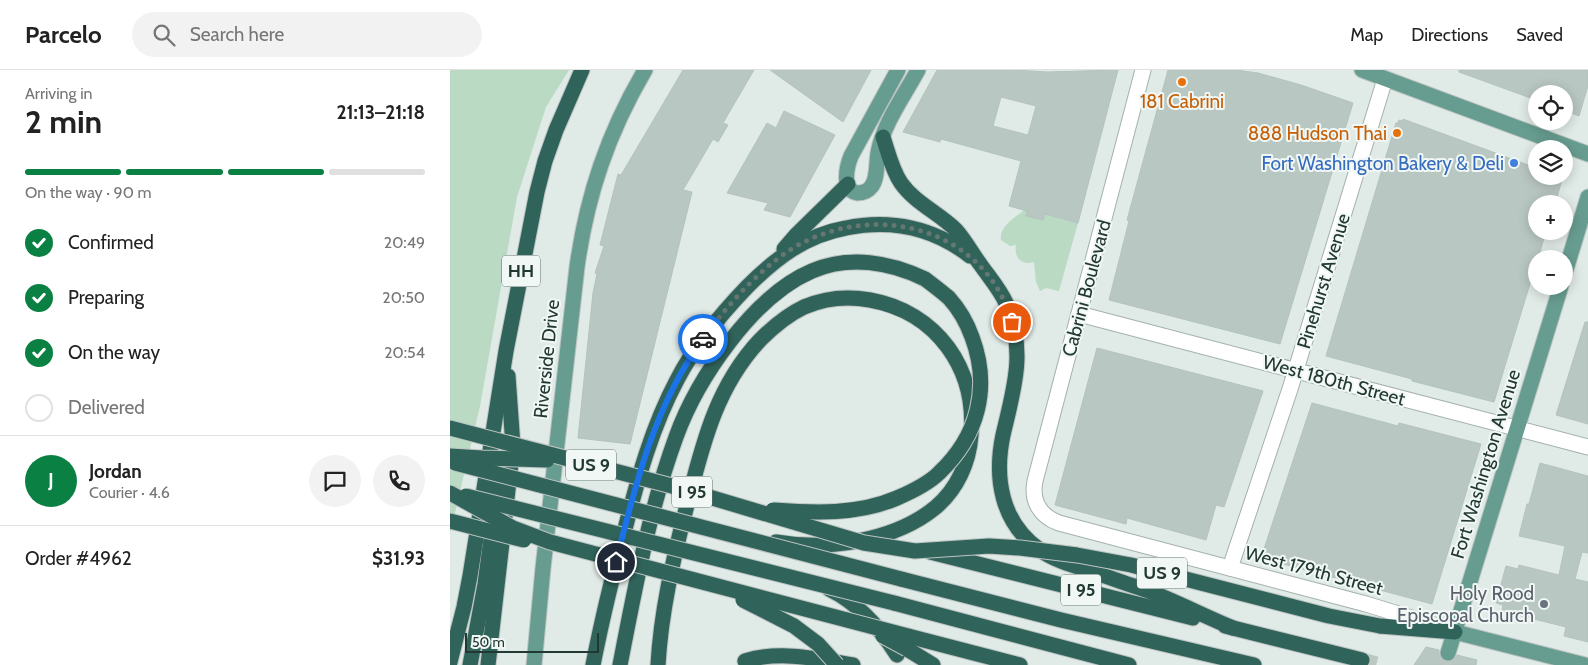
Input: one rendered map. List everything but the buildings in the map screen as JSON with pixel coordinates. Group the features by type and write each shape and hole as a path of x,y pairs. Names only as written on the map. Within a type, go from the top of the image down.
{"highway":[{"name":"HH","path":"450,662 470,576 506,351 528,231 541,176 556,130 582,70"},
{"path":"882,137 901,183 910,193 956,230 999,289 1006,303 1016,341 1016,380 1003,436 998,470 1003,500 1016,526 1034,545 1054,558 1149,591 1233,628"},
{"path":"772,264 797,234 848,184"},
{"path":"594,661 621,543 648,448 670,394 691,355 707,332 736,298 772,264 794,247 819,235 854,226 875,224 903,226 929,232 963,251 981,266"},
{"path":"620,665 638,571 661,483 679,430 705,376 736,334 760,308 783,288 811,271 825,267 854,262 885,264 925,279 945,295 960,313 969,329 980,364 981,381 978,413 967,438 951,461 938,474 910,492 886,502 864,508 815,512 762,509 732,504"},
{"path":"450,457 722,529 780,543 836,544 865,539 895,530 938,505 951,491 965,466 970,448 972,428 970,399 966,381 954,356 938,335 919,318 894,306 865,299 832,299 813,304 788,316 767,333 751,350 721,396 704,443 681,527 668,587 662,622 658,665"},
{"path":"488,665 513,446 506,351"},
{"path":"470,665 484,592 498,487 497,407"},
{"name":"US 9","path":"450,428 661,483 878,546 926,551 989,546 1077,555 1146,569 1329,616 1380,626 1455,632"},
{"name":"I 95","path":"450,457 534,459 580,465 1362,660"},
{"name":"I 95","path":"450,462 1061,620 1254,665"},
{"path":"450,488 799,576 834,592 866,615 887,639 897,655"},
{"path":"450,493 894,602 1129,665"},
{"path":"450,493 513,528 550,542 1020,665"},
{"path":"450,520 520,539 718,584 838,617 894,641 933,665"},
{"path":"718,584 748,603 794,626 822,648 837,665"},
{"path":"737,663 755,658 788,656 853,665"},
{"path":"737,663 767,659 802,665"}],"main road":[{"name":"Riverside Drive","path":"534,665 545,548 583,226 605,150 621,114 645,70"},
{"path":"898,70 851,156 848,167 848,184 850,189 857,192 863,192 871,188 882,137 918,70"},
{"path":"1362,70 1588,154"},
{"path":"1572,250 1588,197"},
{"name":"Fort Washington Avenue","path":"1448,653 1558,295"},
{"name":"West 179th Street","path":"1455,632 1585,665"}],"street":[{"name":"Cabrini Boulevard","path":"1037,506 1034,497 1035,481 1143,70"},
{"name":"Pinehurst Avenue","path":"1230,568 1296,371 1386,79"},
{"name":"West 180th Street","path":"1079,314 1588,447"},
{"name":"West 179th Street","path":"1037,506 1047,518 1059,523 1366,604 1455,632"}],"green space":[{"path":"450,70 569,70 546,107 517,197 480,406 450,534"},
{"path":"1024,210 1027,211 1026,216 1043,220 1046,210 1059,213 1058,218 1078,223 1059,291 1046,288 1040,291 1036,282 1034,262 1025,263 1019,260 1016,253 1016,245 1010,246 1001,240 1002,231 1005,226"}],"tunnel":[{"path":"1444,665 1448,653"},
{"path":"1362,660 1380,665"}],"way so far":[{"path":"703,339 742,293 760,275 794,247 819,235 842,228 875,224 888,224 924,230 944,239 973,258 996,285 1006,303 1012,322"}],"place":[{"name":"181 Cabrini","path":"1182,82"},
{"name":"888 Hudson Thai","path":"1397,133"},
{"name":"Fort Washington Bakery & Deli","path":"1514,163"},
{"name":"Holy Rood Episcopal Church","path":"1544,604"}],"route":[{"path":"616,562 638,479 663,409 678,378 703,339"}]}
